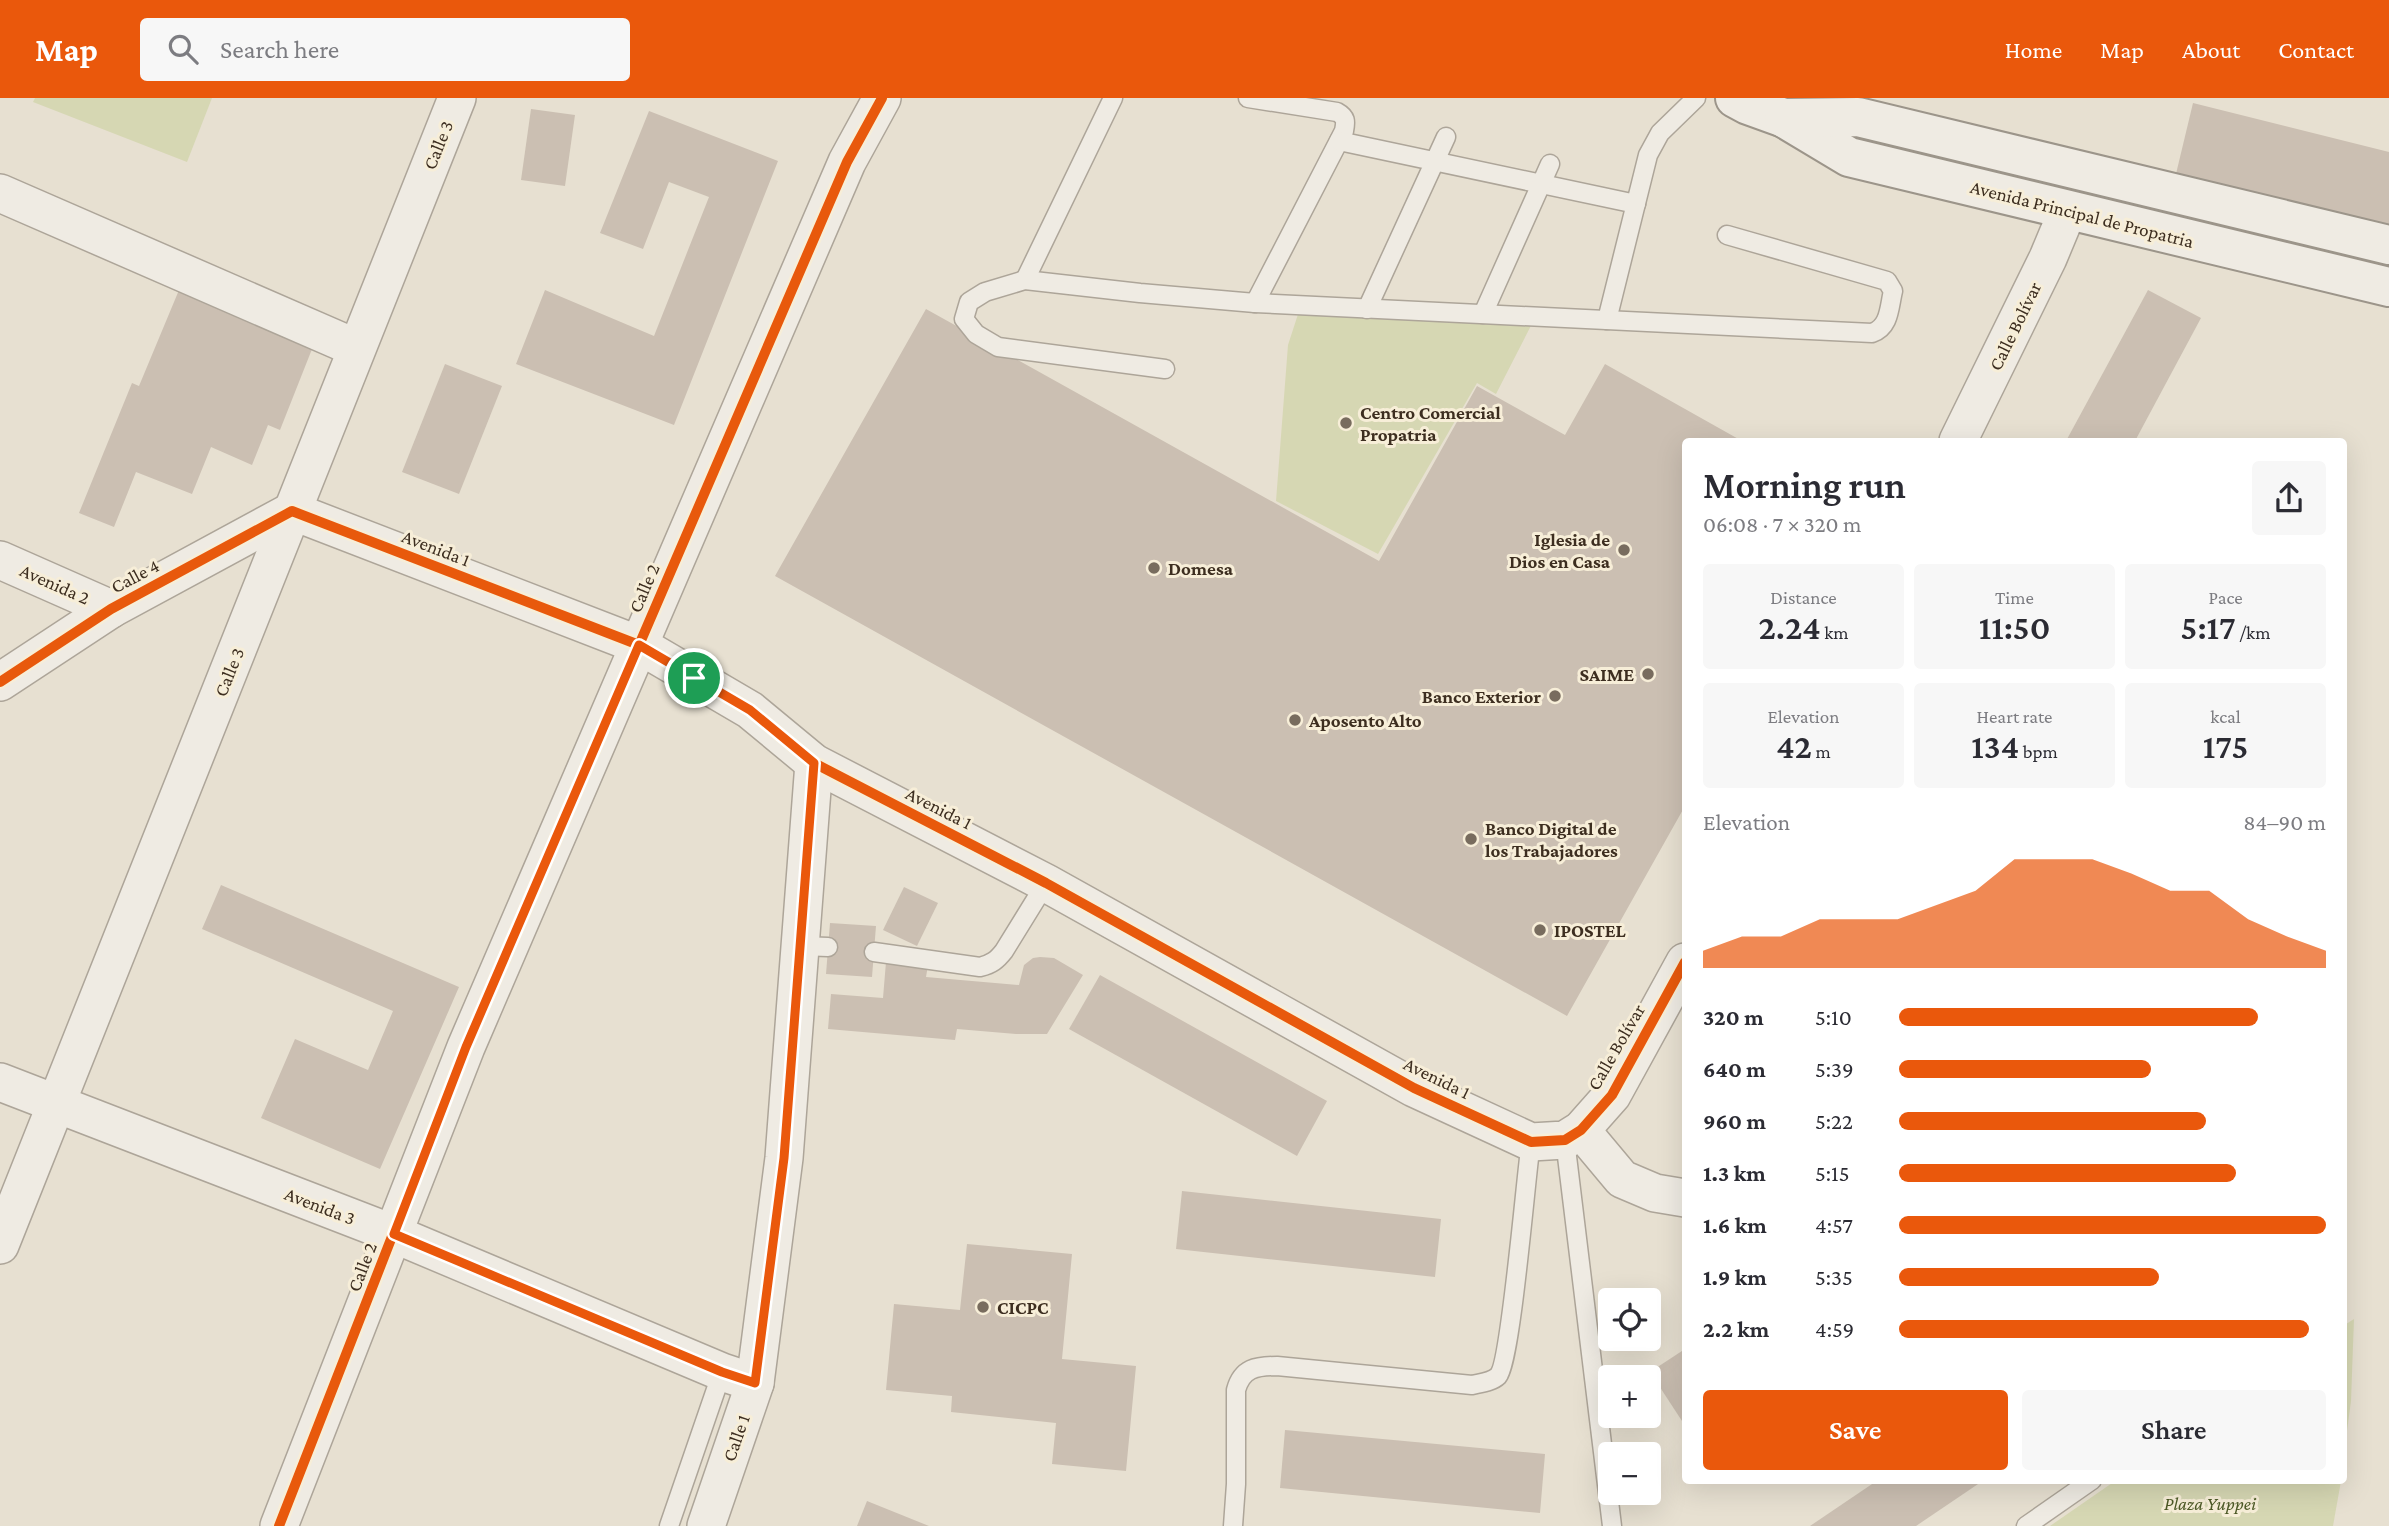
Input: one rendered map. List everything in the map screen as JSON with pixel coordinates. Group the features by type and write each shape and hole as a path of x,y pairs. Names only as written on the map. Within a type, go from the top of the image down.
{"main road":[{"name":"Avenida Principal de Propatria","path":"1735,98 1784,118 1849,157 2389,287"},
{"name":"Avenida Principal de Propatria","path":"1784,118 1858,117 2389,245"}],"street":[{"name":"Calle 3","path":"0,1245 457,98"},
{"name":"Calle 2","path":"279,1526 466,1047 847,162 882,98"},
{"path":"0,193 356,348"},
{"name":"Calle Bolívar","path":"1959,438 2026,304 2068,210"},
{"name":"Avenida 1","path":"292,511 639,645 750,710 814,763 1046,883 1413,1087 1559,1137"},
{"name":"Calle 4","path":"0,682 111,609 292,511"},
{"name":"Avenida 2","path":"0,560 111,609"},
{"name":"Calle 1","path":"706,1526 784,1158 815,946 814,763"},
{"name":"Calle Bolívar","path":"1559,1137 1612,1094 1682,967"},
{"name":"Avenida 3","path":"0,1082 394,1234 738,1377"},
{"path":"1559,1137 1622,1179 1655,1193 1682,1198"}],"lane":[{"path":"1025,280 1113,98"},
{"path":"1248,98 1337,112 1346,121 1339,141 1255,303"},
{"path":"1607,320 1648,155 1660,133 1696,98"},
{"path":"1367,309 1446,137"},
{"path":"1339,141 1636,205"},
{"path":"1483,314 1550,164"},
{"path":"1166,369 998,347 976,334 964,319 969,302 985,292 1025,280 1255,303 1367,309 1872,333 1886,324 1893,291 1887,281 1727,235"},
{"path":"874,952 980,967 990,965 998,960 1046,883"},
{"path":"1233,1526 1236,1390 1240,1378 1247,1372 1260,1366 1277,1366 1472,1385 1498,1376 1504,1362 1510,1324 1559,1137"},
{"path":"1559,1137 1612,1526"},
{"name":"Calle 1","path":"669,1526 738,1377"},
{"path":"2026,1526 2086,1484"}],"green space":[{"path":"35,98 212,98 187,162 33,102"},
{"path":"1301,305 1538,312 1496,394 1477,383 1378,554 1276,501 1288,345"},
{"path":"2354,1319 2351,1401 2347,1431 2347,1323"},
{"name":"Plaza Yuppei","path":"2111,1484 2340,1484 2333,1526 2050,1526"}],"building":[{"path":"2193,103 2389,152 2389,231 2175,178"},
{"path":"531,109 575,115 565,186 521,180"},
{"path":"649,111 778,161 674,425 516,364 545,290 654,336 709,197 669,182 643,249 600,233"},
{"path":"179,290 314,344 280,430 268,425 252,465 211,447 192,494 136,472 114,527 79,513 132,383 139,386"},
{"path":"2148,290 2201,318 2137,438 2068,438"},
{"path":"926,309 1379,561 1477,386 1565,435 1605,364 1737,438 1682,438 1682,811 1567,1016 775,576"},
{"path":"445,364 502,386 459,494 402,472"},
{"path":"221,885 459,987 380,1169 261,1118 295,1039 368,1070 393,1011 202,929"},
{"path":"904,887 938,903 917,946 883,930"},
{"path":"830,923 876,926 872,977 826,974"},
{"path":"1033,958 1054,958 1083,975 1047,1034 957,1029 955,1040 828,1029 831,994 883,998 886,962 928,965 926,977 1019,985 1024,965"},
{"path":"1100,975 1327,1101 1297,1156 1069,1029"},
{"path":"1182,1191 1441,1219 1435,1277 1176,1249"},
{"path":"967,1244 1072,1254 1062,1359 1136,1366 1126,1471 1052,1464 1056,1423 951,1412 952,1396 886,1390 894,1304 960,1310"},
{"path":"1682,1351 1682,1421 1661,1389 1661,1365"},
{"path":"1285,1430 1545,1454 1540,1513 1280,1488"},
{"path":"1872,1484 1978,1484 1916,1526 1810,1526"},
{"path":"867,1501 929,1526 857,1526"}],"cycle path":[{"path":"279,1526 466,1047 847,162 882,98"},
{"path":"0,682 111,609 292,511 639,645 750,710 814,763 1046,883 1414,1088 1531,1142 1565,1140 1581,1130 1612,1095 1682,967"}],"place":[{"name":"Centro Comercial Propatria","path":"1346,423"},
{"name":"Iglesia de Dios en Casa","path":"1624,550"},
{"name":"Domesa","path":"1154,568"},
{"name":"SAIME","path":"1648,674"},
{"name":"Banco Exterior","path":"1555,696"},
{"name":"Aposento Alto","path":"1295,720"},
{"name":"Banco Digital de los Trabajadores","path":"1471,839"},
{"name":"IPOSTEL","path":"1540,930"},
{"name":"CICPC","path":"983,1307"}],"route":[{"path":"639,645 694,678 750,710 814,763 784,1158 755,1383 722,1372 394,1234 466,1047 639,645"}]}
